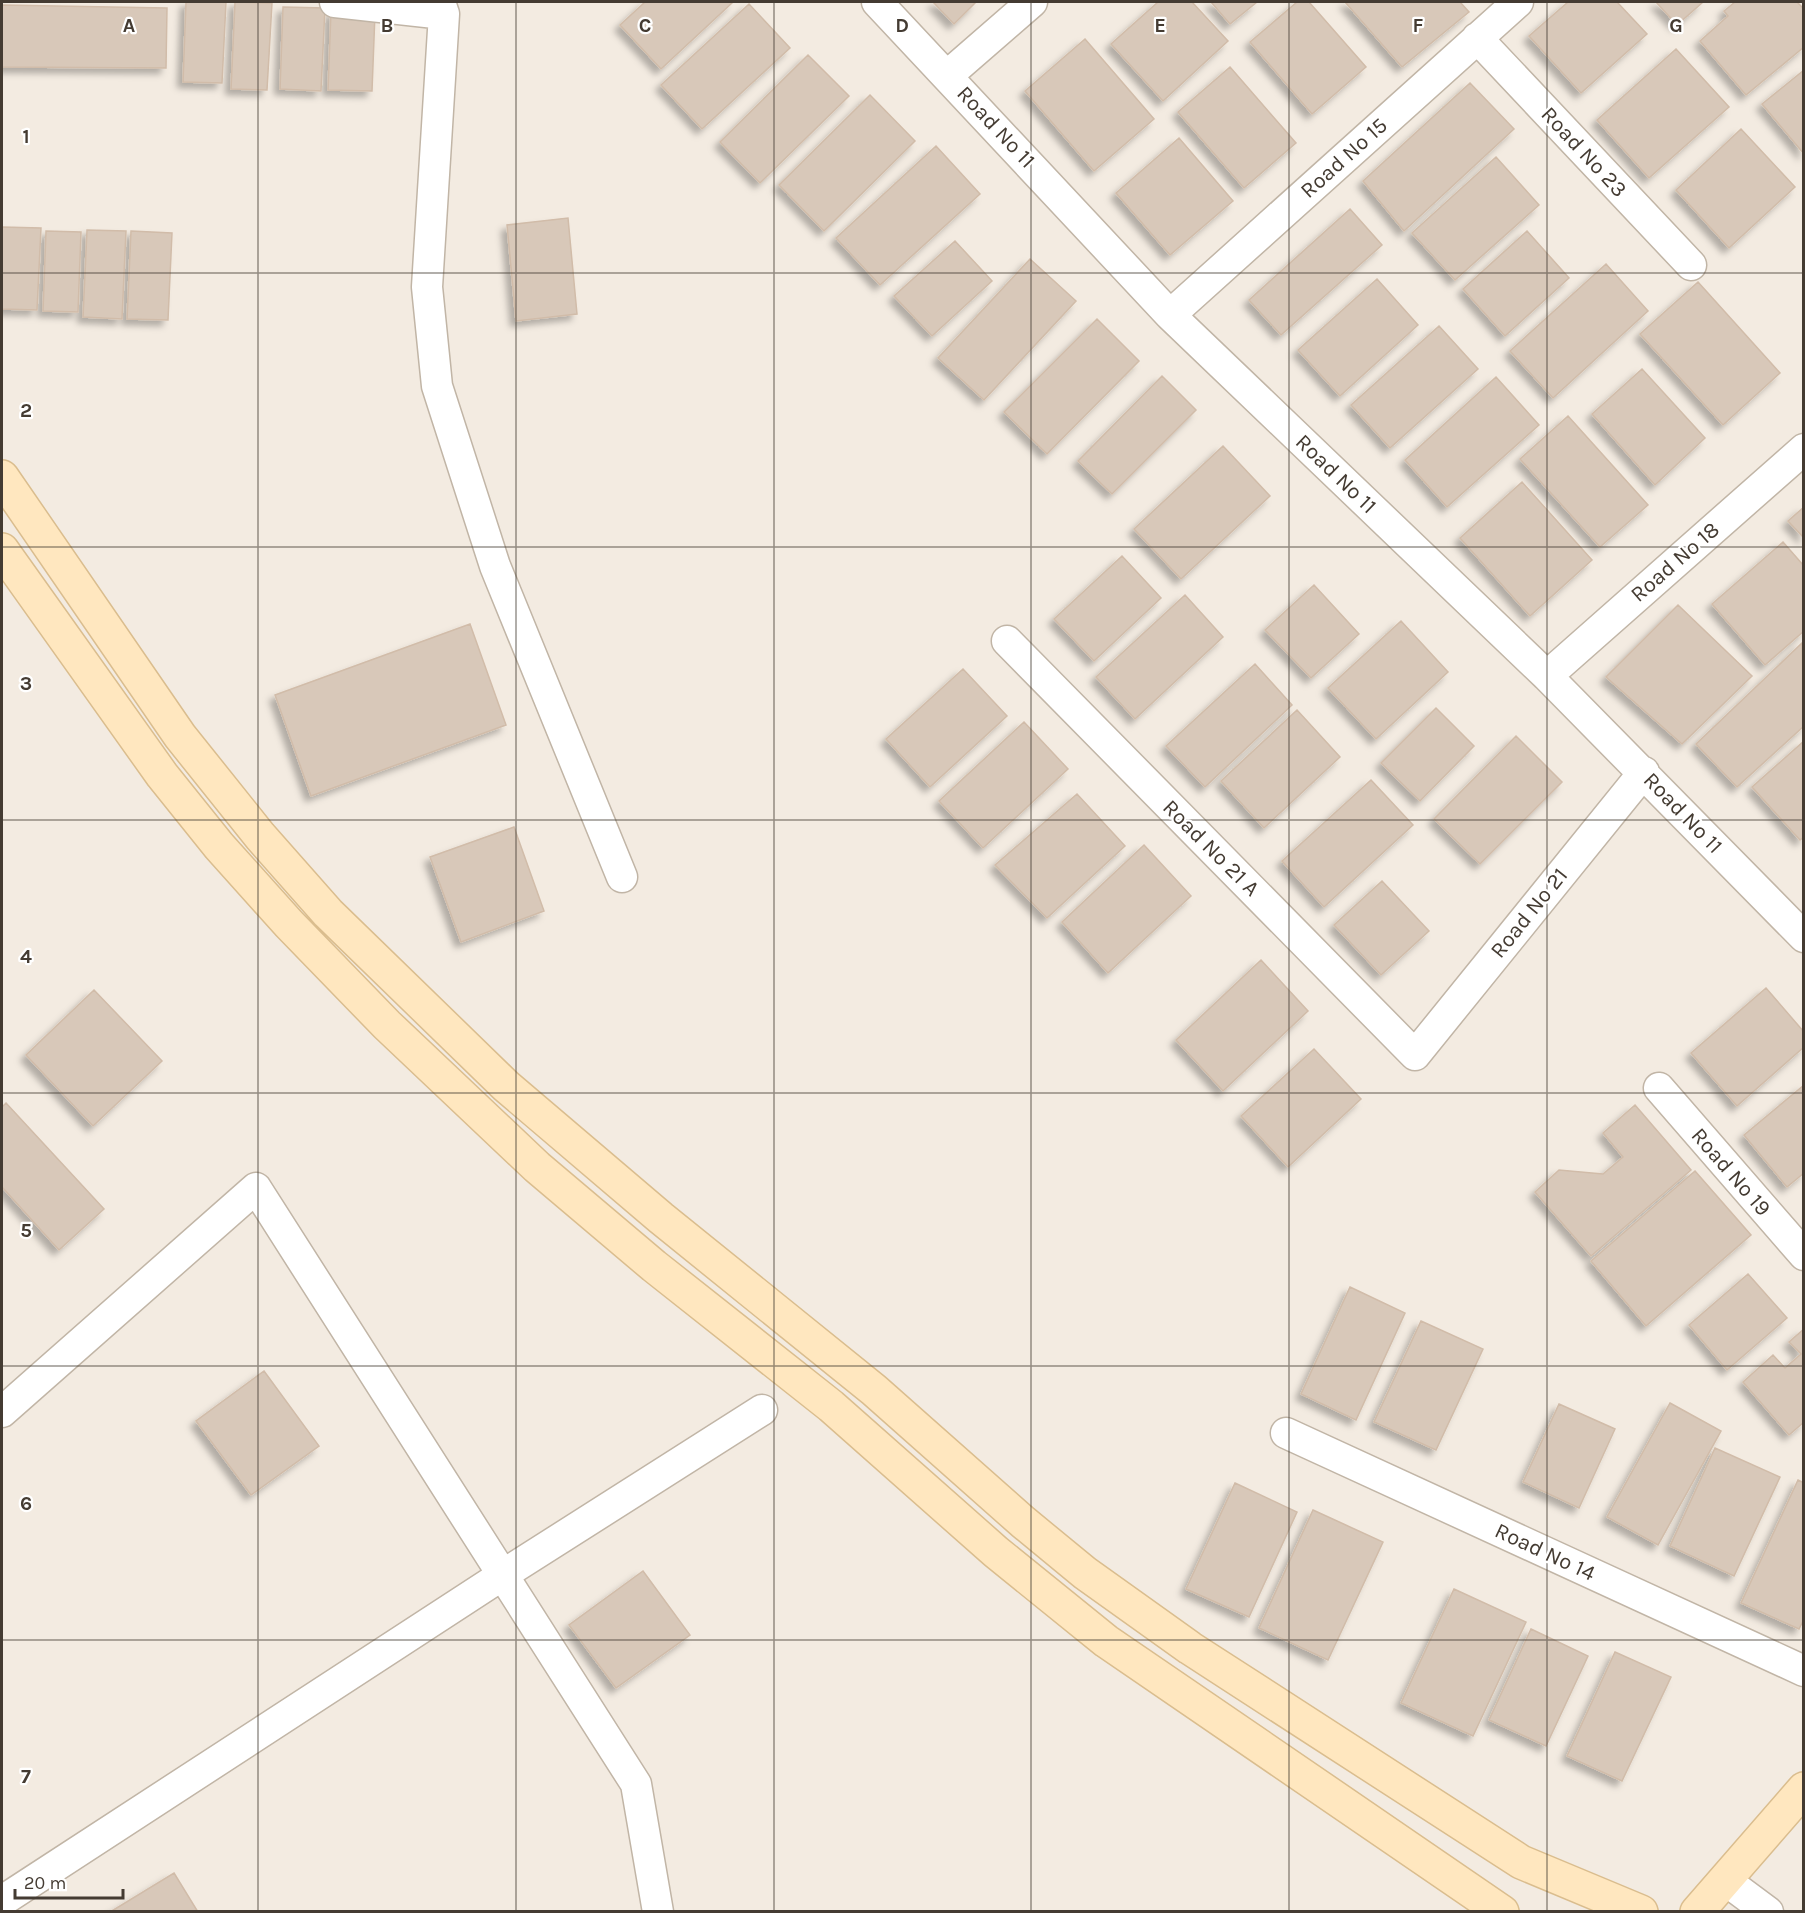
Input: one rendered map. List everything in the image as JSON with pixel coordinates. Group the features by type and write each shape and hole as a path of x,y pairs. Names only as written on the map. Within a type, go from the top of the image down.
{"street":[{"path":"335,2 442,8 427,287 436,386 495,566 622,877"},
{"name":"Road No 11","path":"877,2 948,75 1170,315 1547,676 1644,772 1803,937"},
{"path":"948,75 1032,2"},
{"name":"Road No 15","path":"1170,315 1518,2"},
{"name":"Road No 23","path":"1477,38 1691,265"},
{"name":"Road No 18","path":"1547,676 1803,449"},
{"path":"2,477 180,736 260,836 328,913 506,1086 662,1218 874,1390 1023,1522 1085,1573 1190,1648 1521,1862 1641,1911"},
{"path":"2,550 162,775 219,846 289,924 387,1025 537,1167 654,1266 831,1406 1052,1599 1106,1641 1503,1911"},
{"name":"Road No 21 A","path":"1007,641 1415,1055"},
{"name":"Road No 21","path":"1415,1055 1644,772"},
{"name":"Road No 19","path":"1659,1088 1803,1255"},
{"path":"2,1412 256,1188 501,1576 636,1784 657,1911"},
{"path":"4,1895 762,1410"},
{"name":"Road No 14","path":"1286,1432 1803,1671"},
{"path":"1697,1911 1803,1789"},
{"path":"1725,1880 1768,1911"}],"building":[{"path":"186,2 226,2 222,83 183,82"},
{"path":"235,2 272,3 267,90 231,89"},
{"path":"645,2 733,2 661,69 620,25"},
{"path":"933,2 976,2 954,24"},
{"path":"1158,2 1192,2 1228,41 1163,101 1111,44"},
{"path":"1211,2 1257,2 1230,24"},
{"path":"1297,2 1309,2 1366,67 1312,114 1250,42"},
{"path":"1345,2 1460,2 1469,12 1402,67"},
{"path":"1568,2 1617,2 1647,34 1581,93 1529,36"},
{"path":"1656,2 1703,2 1677,25"},
{"path":"1735,2 1797,2 1804,9 1804,47 1746,95 1700,41 1728,16 1724,11"},
{"path":"749,4 790,48 702,129 661,85"},
{"path":"2,5 167,8 166,68 2,67"},
{"path":"283,7 325,8 321,91 280,89"},
{"path":"331,11 375,13 372,91 328,90"},
{"path":"1085,39 1154,119 1094,171 1025,91"},
{"path":"1676,49 1729,107 1649,178 1597,120"},
{"path":"808,55 849,96 760,183 720,142"},
{"path":"1230,67 1296,143 1244,188 1178,112"},
{"path":"1804,70 1804,154 1762,104"},
{"path":"1470,83 1514,129 1404,231 1363,181"},
{"path":"870,95 915,141 824,231 779,185"},
{"path":"1741,129 1795,187 1729,248 1676,190"},
{"path":"1179,138 1233,201 1170,255 1116,193"},
{"path":"936,146 980,194 880,285 836,238"},
{"path":"1496,157 1539,205 1455,280 1412,233"},
{"path":"1350,209 1382,245 1281,335 1249,300"},
{"path":"568,218 577,314 516,321 507,225"},
{"path":"2,227 41,228 37,310 2,309"},
{"path":"87,230 126,231 122,319 83,317"},
{"path":"46,231 81,232 78,312 43,311"},
{"path":"131,231 172,233 168,320 127,319"},
{"path":"1527,231 1569,278 1505,336 1463,289"},
{"path":"955,241 992,281 932,336 894,296"},
{"path":"1030,259 1076,301 984,400 938,358"},
{"path":"1606,264 1648,311 1553,398 1510,351"},
{"path":"1377,279 1418,325 1340,396 1298,350"},
{"path":"1698,282 1780,373 1723,425 1640,334"},
{"path":"1097,319 1139,361 1047,454 1004,412"},
{"path":"1439,326 1478,369 1390,448 1351,405"},
{"path":"1642,369 1705,438 1655,485 1592,414"},
{"path":"1162,376 1196,410 1112,494 1078,461"},
{"path":"1496,377 1539,425 1447,507 1405,460"},
{"path":"1568,416 1648,505 1600,547 1520,459"},
{"path":"1223,446 1270,496 1181,579 1134,529"},
{"path":"1522,482 1592,560 1530,616 1460,538"},
{"path":"1804,507 1804,538 1788,521"},
{"path":"1783,542 1804,566 1804,631 1765,665 1712,604"},
{"path":"1122,556 1161,598 1094,661 1054,619"},
{"path":"1314,585 1359,634 1311,678 1265,630"},
{"path":"1185,595 1223,637 1135,719 1096,677"},
{"path":"1678,605 1752,676 1682,744 1606,677"},
{"path":"1401,621 1448,672 1376,739 1328,688"},
{"path":"470,624 506,725 311,796 275,695"},
{"path":"1802,643 1804,726 1737,787 1696,744"},
{"path":"1255,664 1292,705 1205,787 1166,746"},
{"path":"963,669 1007,716 930,787 886,739"},
{"path":"1436,708 1474,746 1420,801 1381,763"},
{"path":"1297,710 1340,757 1264,828 1221,781"},
{"path":"1024,722 1068,769 983,848 939,801"},
{"path":"1516,736 1562,782 1480,864 1434,819"},
{"path":"1804,741 1804,837 1800,840 1752,787"},
{"path":"1371,780 1413,825 1324,907 1282,861"},
{"path":"1077,794 1125,846 1047,918 995,865"},
{"path":"514,827 544,911 461,942 430,857"},
{"path":"1144,845 1191,896 1108,973 1062,922"},
{"path":"1382,881 1429,931 1381,975 1334,925"},
{"path":"1261,960 1308,1011 1223,1091 1176,1040"},
{"path":"1766,988 1804,1032 1804,1047 1737,1106 1691,1053"},
{"path":"94,990 162,1061 93,1126 26,1055"},
{"path":"1314,1049 1361,1099 1288,1167 1241,1116"},
{"path":"1804,1085 1804,1173 1787,1187 1744,1135"},
{"path":"6,1103 104,1209 59,1250 2,1187 2,1107"},
{"path":"1635,1105 1691,1170 1591,1256 1535,1192 1559,1170 1603,1174 1623,1157 1603,1133"},
{"path":"1695,1171 1751,1235 1646,1326 1591,1261"},
{"path":"1748,1274 1787,1318 1727,1370 1689,1325"},
{"path":"1350,1287 1405,1313 1356,1420 1301,1394"},
{"path":"1421,1321 1483,1349 1436,1450 1374,1422"},
{"path":"1804,1329 1804,1422 1789,1435 1743,1382 1773,1355 1785,1368 1801,1354 1789,1342"},
{"path":"264,1371 319,1446 251,1495 196,1421"},
{"path":"1670,1403 1721,1431 1658,1545 1607,1517"},
{"path":"1559,1404 1615,1429 1579,1508 1523,1482"},
{"path":"1715,1448 1780,1477 1734,1576 1670,1546"},
{"path":"1798,1480 1804,1483 1804,1619 1799,1629 1741,1603"},
{"path":"1235,1483 1297,1512 1249,1617 1186,1589"},
{"path":"1313,1510 1383,1542 1328,1660 1259,1628"},
{"path":"643,1571 690,1635 616,1688 569,1625"},
{"path":"1454,1589 1526,1622 1473,1736 1401,1703"},
{"path":"1531,1629 1588,1656 1546,1746 1489,1720"},
{"path":"1615,1652 1671,1677 1622,1781 1567,1756"},
{"path":"174,1873 198,1912 110,1912"}]}
